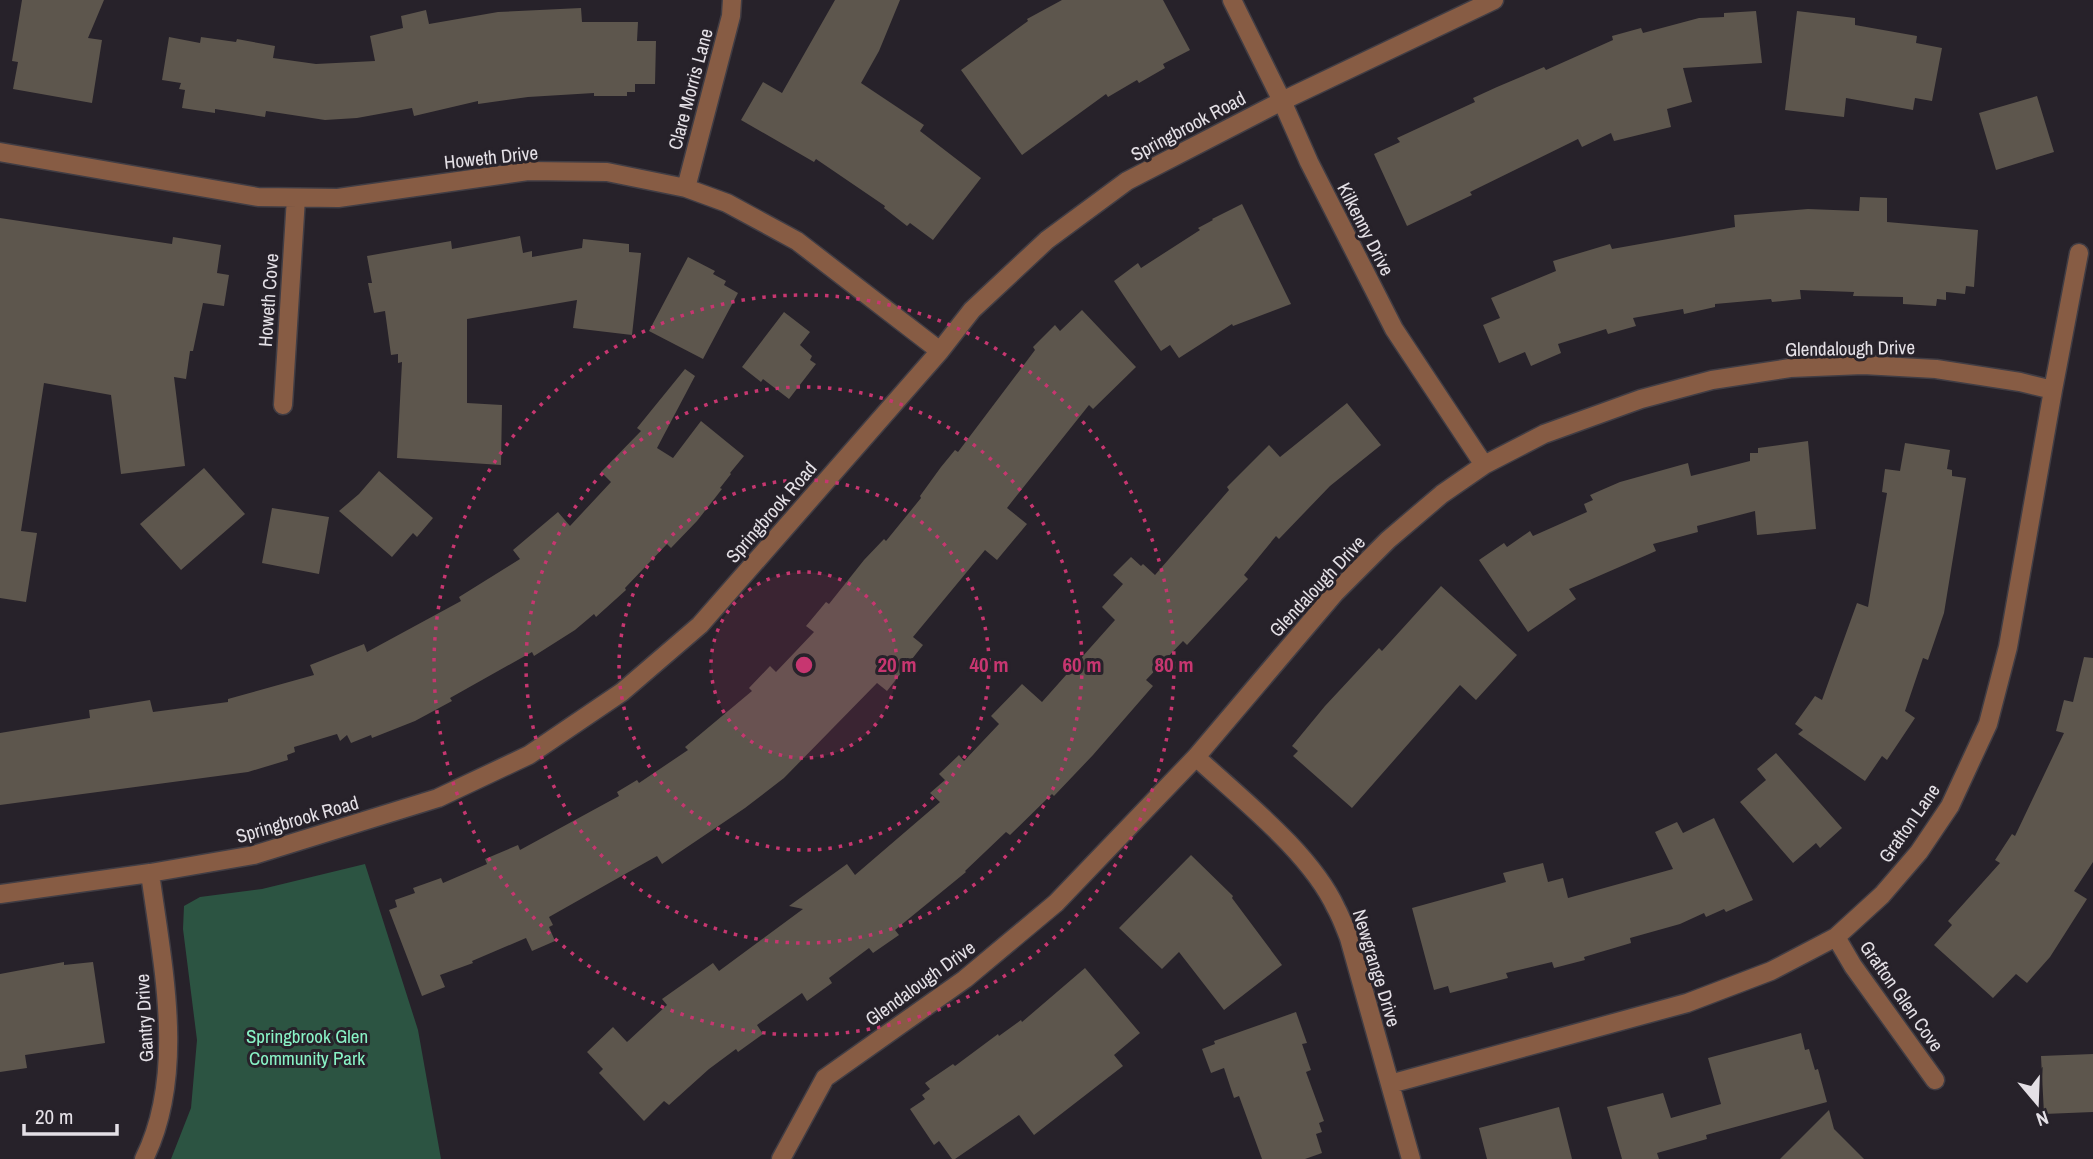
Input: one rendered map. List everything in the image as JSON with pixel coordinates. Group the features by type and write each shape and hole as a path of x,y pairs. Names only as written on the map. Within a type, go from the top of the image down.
{"street":[{"name":"Clare Morris Lane","path":"685,188 731,16 732,0"},
{"name":"Kilkenny Drive","path":"1232,0 1309,162 1394,329 1484,465"},
{"name":"Springbrook Road","path":"0,894 254,855 438,798 529,755 622,692 700,625 940,351 972,310 1046,240 1127,181 1282,101 1494,0"},
{"name":"Howeth Drive","path":"0,152 258,197 338,198 528,171 607,172 685,188 727,203 797,241 940,351"},
{"name":"Howeth Cove","path":"283,405 296,198"},
{"name":"Grafton Lane","path":"1390,1084 1687,1003 1771,971 1836,937 1882,895 1919,852 1950,806 1988,724 2008,647 2080,253"},
{"name":"Glendalough Drive","path":"781,1159 825,1078 965,979 1056,903 1196,757 1335,593 1388,540 1442,494 1484,465 1544,434 1641,399 1712,380 1790,368 1863,365 1937,369 2053,390"},
{"name":"Newgrange Drive","path":"1196,757 1294,849 1336,906 1349,938 1411,1159"},
{"name":"Gantry Drive","path":"144,1159 159,1118 167,1073 168,1008 150,873"},
{"name":"Grafton Glen Cove","path":"1836,937 1935,1080"}],"green space":[{"name":"Springbrook Glen Community Park","path":"365,864 418,1030 441,1159 171,1159 191,1108 197,1040 183,929 184,906 200,897 262,889"}],"building":[{"path":"22,0 104,0 88,38 102,40 92,103 13,89 18,62 12,61"},
{"path":"835,0 900,0 879,51 861,83 924,125 920,131 981,178 933,240 910,223 907,226 884,208 885,206 816,159 814,162 741,120 763,82 782,93"},
{"path":"1062,0 1163,0 1190,50 1163,64 1165,68 1139,83 1137,80 1108,97 1106,94 1022,155 961,70 1028,21 1027,19"},
{"path":"581,8 582,22 638,22 637,41 656,41 655,84 635,84 635,92 627,92 627,96 594,96 594,93 528,97 478,104 478,101 414,116 412,108 357,118 325,120 266,111 265,117 215,109 215,113 182,108 185,90 179,89 181,83 162,80 169,37 200,43 201,37 236,42 237,39 275,46 273,58 316,64 375,61 370,36 403,28 401,16 426,10 429,24 498,12"},
{"path":"1756,11 1762,63 1683,68 1692,102 1667,109 1671,127 1614,141 1611,133 1582,147 1578,139 1407,226 1374,154 1400,142 1397,138 1475,102 1473,98 1497,87 1544,67 1546,70 1613,40 1612,36 1641,28 1643,33 1699,18 1724,17 1724,13"},
{"path":"1797,11 1855,18 1855,25 1917,36 1916,43 1942,48 1932,101 1915,98 1913,110 1846,98 1844,117 1785,110"},
{"path":"2037,96 2054,152 1996,170 1979,113"},
{"path":"1860,197 1887,198 1887,222 1978,230 1974,287 1966,286 1965,294 1946,292 1946,300 1937,299 1936,306 1903,304 1903,297 1853,296 1854,292 1800,290 1801,299 1715,304 1715,307 1684,314 1683,309 1633,318 1636,326 1608,334 1606,329 1558,344 1561,353 1531,366 1525,352 1499,363 1483,325 1500,318 1491,298 1556,271 1553,261 1610,244 1612,249 1735,227 1734,215 1808,209 1859,211"},
{"path":"1242,204 1291,304 1233,326 1232,324 1179,358 1170,345 1161,351 1114,281 1138,263 1141,268 1200,230 1198,228 1212,219"},
{"path":"0,218 172,244 173,237 221,245 217,273 229,275 224,306 203,303 193,351 190,351 186,379 174,377 185,466 121,474 111,395 44,383 21,531 37,533 26,602 0,598"},
{"path":"520,236 523,253 532,251 532,257 582,248 583,239 629,244 629,252 641,253 632,335 573,328 577,300 467,319 467,403 502,405 501,465 397,458 402,362 398,363 398,354 391,355 385,311 374,313 368,283 372,283 367,256 451,241 452,249"},
{"path":"688,257 715,271 713,274 726,281 724,285 738,293 703,359 649,331"},
{"path":"1082,310 1136,367 1093,409 1089,405 1007,508 1027,524 997,560 985,550 913,637 923,645 887,691 877,683 784,778 662,864 657,856 549,917 553,925 549,927 555,941 532,951 526,938 440,975 445,987 422,996 389,910 397,907 395,900 415,893 413,888 441,878 443,883 487,864 485,859 518,845 520,850 619,796 617,792 637,780 639,783 688,750 685,747 752,691 749,688 770,666 776,672 814,632 806,626 826,602 829,604 864,560 884,539 886,541 921,498 941,467 955,450 958,452 1035,350 1033,347 1055,325 1060,331"},
{"path":"784,312 810,332 800,345 816,364 789,399 742,367"},
{"path":"685,369 695,376 657,448 673,458 701,421 744,456 697,521 671,548 667,544 626,590 596,617 594,614 575,630 534,656 532,652 415,721 372,738 371,735 351,743 347,735 340,741 337,734 294,747 295,752 287,755 288,760 248,772 0,805 0,733 90,718 89,710 150,700 153,712 228,702 228,699 314,675 310,665 364,644 367,652 461,601 459,597 520,559 513,550 558,512 570,526 611,482 601,472 641,431 637,428"},
{"path":"1347,403 1381,445 1330,486 1279,539 1276,536 1244,575 1248,579 1187,645 1183,641 1146,680 1153,686 1054,796 1052,794 1010,835 1006,832 966,872 895,930 899,935 873,953 869,948 829,978 832,983 807,1001 802,993 757,1025 763,1034 709,1069 669,1105 664,1101 644,1121 599,1073 603,1069 587,1052 613,1027 627,1042 667,1005 662,999 713,963 719,971 803,909 789,906 847,864 855,875 940,802 930,793 945,780 939,774 959,755 964,761 999,724 991,716 1022,684 1042,702 1115,620 1102,607 1123,584 1113,575 1131,557 1155,575 1229,490 1227,487 1269,445 1280,457"},
{"path":"1808,441 1816,529 1757,535 1755,511 1697,526 1698,532 1653,544 1656,551 1569,589 1576,599 1528,632 1479,560 1504,543 1507,547 1530,531 1533,536 1587,512 1584,504 1593,500 1590,495 1620,482 1688,463 1691,476 1750,461 1750,453 1758,453 1758,448"},
{"path":"1905,443 1950,450 1947,469 1952,470 1952,476 1966,478 1944,613 1928,660 1923,658 1905,711 1915,718 1887,760 1882,756 1865,781 1798,734 1803,730 1795,724 1815,696 1822,700 1857,603 1868,607 1887,493 1882,492 1885,469 1900,471"},
{"path":"204,468 245,514 181,570 140,524"},
{"path":"379,471 433,518 417,537 413,533 392,557 339,511 359,494"},
{"path":"272,508 329,517 319,574 262,563"},
{"path":"1441,586 1517,655 1476,700 1460,685 1352,808 1293,756 1298,751 1292,746 1379,648 1382,651"},
{"path":"2084,657 2093,658 2093,862 2074,891 2087,899 2050,957 2027,983 2016,974 1993,998 1934,945 1952,925 1948,921 2000,863 1995,860 2012,834 2015,836 2064,733 2056,731 2064,700 2073,702"},
{"path":"1776,753 1842,828 1820,848 1816,843 1793,863 1740,802 1766,780 1757,769"},
{"path":"1714,818 1753,900 1726,912 1724,909 1706,917 1704,913 1680,924 1630,938 1631,943 1584,957 1585,960 1554,968 1552,962 1506,973 1508,978 1450,993 1448,986 1434,990 1412,908 1506,882 1503,873 1543,863 1548,882 1563,878 1568,898 1673,869 1655,832 1677,822 1683,833"},
{"path":"1191,855 1233,896 1282,965 1224,1010 1179,952 1162,969 1119,928"},
{"path":"64,962 64,965 93,962 105,1043 25,1055 27,1068 0,1072 0,974"},
{"path":"1085,968 1140,1033 1114,1055 1123,1066 1034,1135 1019,1115 952,1159 939,1141 934,1145 910,1109 925,1099 922,1095 930,1089 925,1083 953,1064 955,1066 998,1034 999,1036 1021,1020 1022,1022"},
{"path":"1296,1012 1307,1043 1302,1044 1311,1070 1306,1072 1324,1121 1319,1123 1322,1132 1316,1134 1322,1153 1305,1159 1262,1159 1239,1096 1234,1098 1224,1068 1211,1073 1202,1049 1215,1044 1214,1041"},
{"path":"1801,1033 1805,1050 1809,1049 1815,1070 1818,1069 1827,1102 1706,1135 1707,1139 1657,1153 1659,1159 1622,1159 1607,1107 1663,1093 1671,1118 1721,1104 1708,1058"},
{"path":"2093,1054 2093,1112 2044,1114 2041,1056"},
{"path":"1559,1107 1572,1159 1487,1159 1479,1128"},
{"path":"1829,1110 1834,1129 1864,1159 1780,1159"}]}
